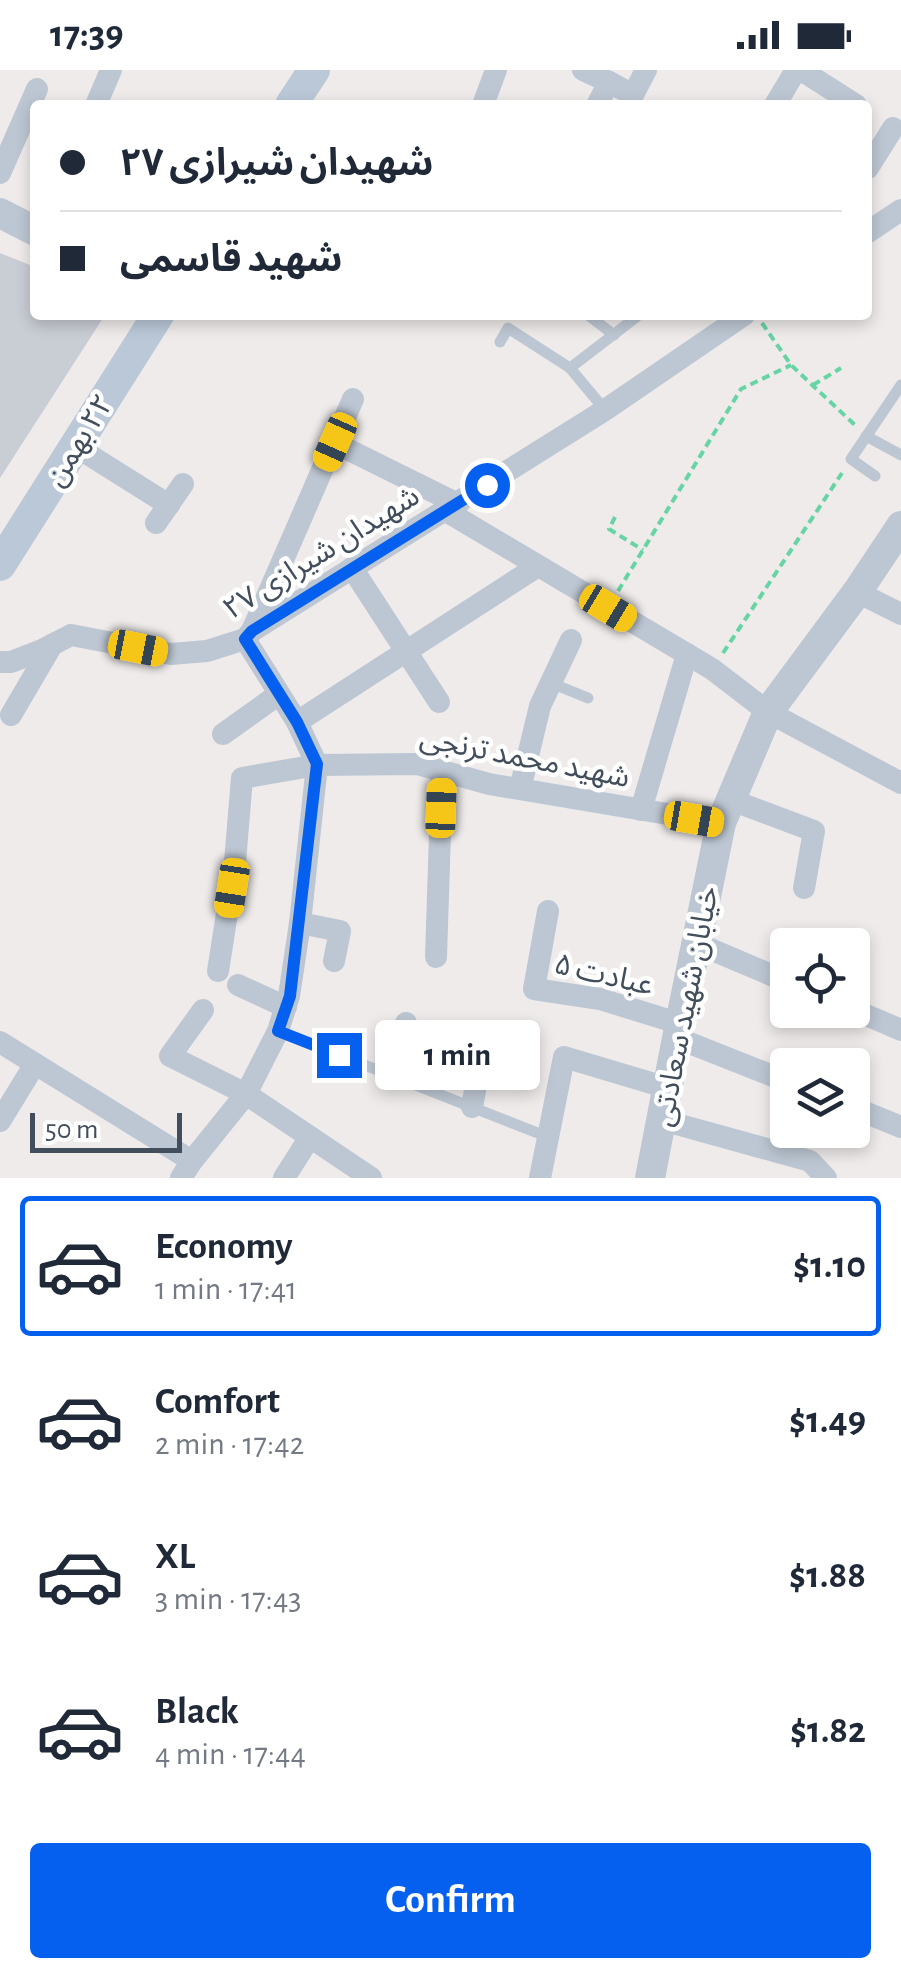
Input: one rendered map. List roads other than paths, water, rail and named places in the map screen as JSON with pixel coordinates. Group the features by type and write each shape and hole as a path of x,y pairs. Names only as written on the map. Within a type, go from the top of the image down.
{"main road":[{"path":"294,100 311,71"},
{"name":"٢٢ بهمن","path":"0,565 155,320"}],"street":[{"path":"98,100 110,70"},
{"path":"485,100 496,70"},
{"path":"583,70 633,95 646,70"},
{"path":"778,100 799,70 848,100"},
{"path":"600,100 609,82"},
{"path":"32,100 37,89"},
{"path":"0,173 30,105"},
{"path":"872,115 897,131 872,163"},
{"path":"872,229 901,210"},
{"path":"0,213 30,228"},
{"name":"شهیدان شیرازی ۲۷","path":"0,662 10,662 71,635 171,654 206,651 248,635 605,410 737,320"},
{"path":"0,1042 187,1170 246,1094 278,1031 290,996 317,764 248,635 353,399"},
{"path":"335,442 452,507 538,566 712,670 768,712 901,783"},
{"path":"75,446 162,514 182,484"},
{"name":"خیابان شهید سعادتی","path":"650,1178 726,812 768,712 901,526"},
{"path":"297,722 538,566"},
{"path":"352,568 439,702"},
{"path":"857,592 901,614"},
{"path":"520,790 540,706 571,640"},
{"path":"11,714 52,645"},
{"path":"641,810 687,654"},
{"path":"223,734 279,694"},
{"name":"شهید محمد ترنجی","path":"286,1007 228,978 242,778 317,764 417,764 490,784 641,810 726,812 814,831 804,888"},
{"path":"436,957 442,771"},
{"name":"عبادت ۵","path":"548,910 534,989 600,998 679,1031"},
{"path":"300,923 340,930 334,960"},
{"path":"696,944 770,975"},
{"path":"203,1010 170,1056 246,1094 371,1178"},
{"path":"870,1017 901,1030"},
{"path":"400,1079 406,1023"},
{"path":"679,1031 770,1074"},
{"path":"472,1107 483,1046"},
{"path":"540,1178 564,1056 668,1088"},
{"path":"0,1120 35,1064"},
{"path":"870,1115 901,1127"},
{"path":"662,1120 810,1161 826,1178"},
{"path":"284,1178 310,1137"}],"lane":[{"path":"595,320 614,334"},
{"path":"570,368 632,320"},
{"path":"500,342 508,328 570,368 605,410"},
{"path":"875,476 851,460 901,385"},
{"path":"866,436 901,455"},
{"path":"551,683 588,698"},
{"path":"278,1031 548,1137"}]}
